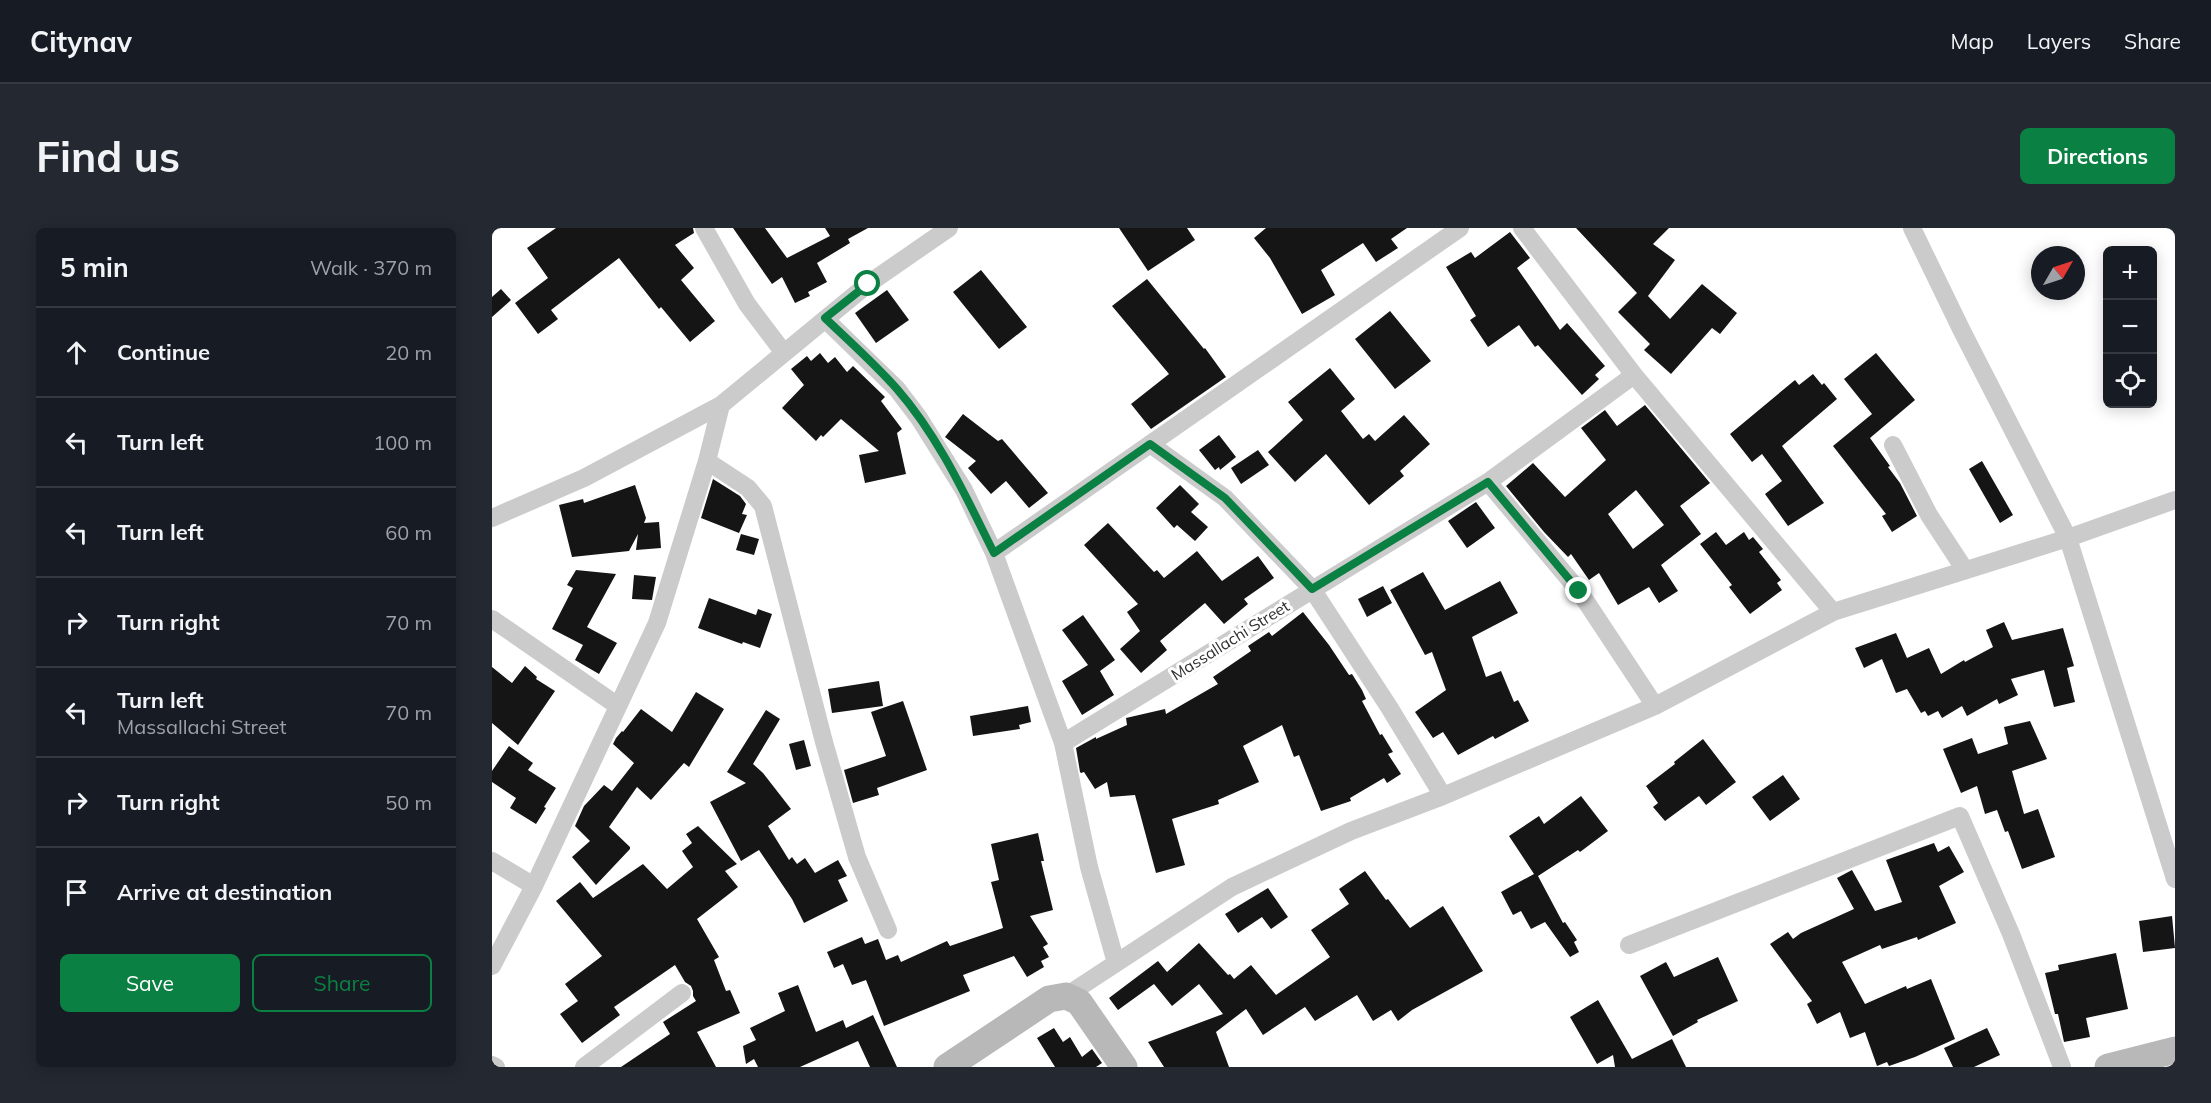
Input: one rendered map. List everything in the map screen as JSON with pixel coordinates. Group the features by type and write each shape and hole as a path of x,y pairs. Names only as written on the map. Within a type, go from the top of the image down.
{"street":[{"path":"704,228 747,304 784,353"},
{"path":"492,518 584,478 721,405 868,284 949,228"},
{"path":"994,553 1460,228"},
{"path":"1522,228 1634,375 1833,612"},
{"path":"1912,228 2068,538 2175,879"},
{"path":"825,318 897,389 920,418 964,489 994,553 1063,743 1089,867 1116,963"},
{"name":"Massallachi Street","path":"1063,743 1488,482 1634,375"},
{"path":"492,966 534,886 657,623 707,461 721,405"},
{"path":"1150,444 1225,498 1312,589 1389,707 1443,796"},
{"path":"1893,445 1929,515 1965,570"},
{"path":"707,461 748,488 763,506 818,720 857,857 888,930"},
{"path":"1488,482 1579,591 1655,706"},
{"path":"947,1067 1049,999 1066,996 1232,887 1351,831 1443,796 1655,706 1833,612 2068,538 2175,500"},
{"path":"492,619 618,706"},
{"path":"1629,945 1960,816 2012,934 2062,1067"},
{"path":"492,861 534,886"},
{"path":"584,1067 682,993"},
{"path":"1066,996 1079,1002 1124,1067"},
{"path":"2108,1067 2175,1050"}],"building":[{"path":"556,228 693,228 694,233 675,245 694,268 681,280 715,321 690,342 661,307 659,309 619,258 551,310 558,319 538,334 515,303 548,278 527,248"},
{"path":"733,228 765,228 787,258 830,236 825,228 868,228 848,239 850,243 817,263 827,282 808,292 810,296 795,303 782,277 772,284"},
{"path":"1119,228 1187,228 1195,240 1148,271"},
{"path":"1266,228 1407,228 1391,239 1398,248 1376,262 1363,243 1321,270 1335,295 1302,314 1270,258 1254,238"},
{"path":"1576,228 1669,228 1653,244 1675,260 1648,296 1670,319 1702,284 1737,313 1720,334 1712,328 1671,374 1644,350 1650,344 1618,312 1637,293"},
{"path":"1510,232 1530,258 1517,268 1560,330 1567,323 1605,366 1595,375 1599,379 1582,395 1538,345 1535,347 1519,325 1488,347 1470,320 1476,316 1446,267 1471,252 1475,258"},
{"path":"981,270 1027,327 999,349 953,292"},
{"path":"1147,279 1205,348 1226,377 1151,429 1131,404 1169,374 1112,306"},
{"path":"501,289 511,300 492,317 492,297"},
{"path":"887,290 909,320 876,343 855,313"},
{"path":"1390,311 1431,361 1395,389 1355,339"},
{"path":"820,353 828,363 835,357 847,372 853,366 885,397 881,401 902,429 897,433 906,474 865,483 859,455 879,451 841,419 816,441 782,408 804,385 791,369 807,356 811,361"},
{"path":"1876,353 1915,400 1870,438 1890,466 1888,467 1900,483 1917,516 1892,532 1882,516 1886,514 1833,446 1872,414 1844,379"},
{"path":"1330,368 1355,399 1341,411 1363,439 1369,434 1375,441 1404,415 1430,444 1400,471 1404,476 1369,505 1326,454 1295,482 1268,452 1303,420 1288,402"},
{"path":"1813,374 1837,399 1782,446 1824,503 1788,526 1765,494 1782,481 1762,454 1752,462 1730,434 1795,380 1799,385"},
{"path":"1645,405 1710,483 1680,506 1701,534 1661,565 1678,591 1659,603 1649,587 1618,605 1599,573 1589,580 1571,554 1568,557 1544,532 1506,486 1533,463 1565,497 1606,460 1581,428 1605,410 1617,426","holes":["1636,490 1664,525 1633,549 1608,514"]},
{"path":"963,414 998,441 1002,439 1048,493 1029,508 1006,481 991,494 968,468 976,461 945,437"},
{"path":"1219,435 1236,457 1220,470 1219,467 1215,470 1199,450"},
{"path":"1258,450 1269,465 1241,484 1231,468"},
{"path":"1982,461 2013,515 2000,523 1969,469"},
{"path":"713,479 740,496 746,504 742,514 747,515 739,533 701,518"},
{"path":"635,485 646,518 644,523 659,522 661,548 636,550 638,534 629,551 572,557 559,505 583,499 584,503"},
{"path":"1180,485 1199,504 1191,512 1208,527 1195,541 1177,525 1174,528 1156,508"},
{"path":"1476,502 1495,528 1467,548 1448,521"},
{"path":"1108,523 1154,572 1157,570 1164,578 1197,551 1222,581 1258,556 1274,578 1244,599 1248,604 1224,624 1205,603 1160,641 1167,650 1141,673 1120,649 1140,631 1127,612 1138,604 1084,545"},
{"path":"1716,532 1726,545 1744,532 1749,540 1753,537 1763,549 1759,552 1781,580 1777,583 1782,590 1750,614 1729,587 1732,585 1700,544"},
{"path":"741,534 759,539 754,555 736,550"},
{"path":"576,570 616,574 587,627 617,643 599,674 575,660 583,645 552,629 573,588 567,585"},
{"path":"1423,572 1445,610 1500,581 1518,613 1472,637 1486,677 1501,671 1514,702 1518,700 1529,721 1495,739 1493,736 1458,755 1443,732 1433,738 1415,712 1446,690 1432,652 1425,655 1390,590"},
{"path":"634,575 656,577 652,600 632,599"},
{"path":"1383,586 1392,603 1367,617 1358,599"},
{"path":"709,598 756,615 758,609 772,614 760,648 698,628"},
{"path":"1303,612 1362,690 1366,699 1362,701 1380,735 1382,734 1393,752 1388,754 1401,774 1387,783 1384,778 1350,798 1351,801 1321,811 1299,755 1294,757 1282,725 1243,746 1259,782 1218,800 1219,804 1172,819 1185,865 1156,873 1135,795 1110,797 1107,782 1095,789 1084,772 1080,772 1076,748 1096,737 1096,739 1127,725 1126,718 1165,709 1166,714 1218,684 1213,677 1251,651 1248,646 1269,632 1272,636"},
{"path":"1083,615 1115,660 1100,671 1114,695 1082,715 1062,681 1088,665 1062,630"},
{"path":"2004,622 2012,640 2063,628 2074,666 2067,668 2075,702 2054,707 2044,670 2011,679 2018,695 1999,704 1997,699 1967,716 1962,706 1942,718 1938,711 1928,716 1925,711 1921,713 1907,689 1896,693 1882,659 1864,668 1855,648 1896,633 1907,658 1929,648 1941,674 1964,660 1965,662 1993,647 1986,630"},
{"path":"525,666 537,677 536,679 555,691 518,745 492,723 492,667 512,683"},
{"path":"879,681 883,706 832,713 828,689"},
{"path":"696,692 724,709 689,767 684,763 651,800 637,787 609,827 630,849 596,885 572,857 590,841 575,826 584,806 604,785 612,791 634,763 613,744 616,738 641,709 672,732"},
{"path":"903,701 927,770 877,788 879,795 853,803 844,770 886,756 871,712"},
{"path":"1028,706 1031,722 1019,725 1020,729 973,736 970,716"},
{"path":"766,710 780,719 753,764 763,773 791,809 768,826 789,860 792,857 797,864 805,858 815,873 838,860 847,876 838,880 848,901 804,923 792,899 759,850 741,861 710,802 746,783 727,772"},
{"path":"2030,721 2047,759 2012,771 2024,814 2038,809 2055,857 2022,869 2008,831 2005,832 1997,810 1985,814 1977,786 1961,793 1943,749 1972,738 1978,754 2008,744 2004,727"},
{"path":"1703,739 1736,782 1706,805 1699,796 1665,821 1653,807 1658,803 1646,786"},
{"path":"804,740 811,766 796,770 789,744"},
{"path":"509,746 533,763 528,770 556,788 536,824 510,808 516,798 492,782 492,771"},
{"path":"1783,775 1800,799 1770,821 1752,797"},
{"path":"1581,796 1608,831 1580,852 1578,850 1538,876 1563,923 1565,922 1577,940 1574,942 1579,952 1570,957 1545,922 1531,929 1521,911 1513,915 1501,892 1534,874 1509,836 1539,816 1544,824"},
{"path":"698,826 737,864 725,871 738,887 697,919 719,957 714,960 726,991 730,990 740,1013 697,1032 716,1067 621,1067 670,1034 663,1022 696,1001 693,991 675,965 614,1007 620,1015 582,1043 560,1014 578,1001 565,984 602,956 556,901 580,882 593,898 643,864 667,889 693,867 682,851 692,843 686,834"},
{"path":"1038,833 1044,861 1041,861 1053,910 1030,916 1048,944 1043,947 1049,957 1041,961 1044,967 1027,977 1014,956 963,975 970,991 884,1026 866,980 852,985 843,964 834,968 827,952 862,937 865,944 878,939 886,960 898,955 901,962 947,941 950,946 1003,928 991,882 999,880 991,844"},
{"path":"1934,843 1938,852 1949,846 1964,872 1939,886 1956,923 1918,940 1917,937 1882,949 1880,945 1842,962 1865,1004 1906,986 1907,989 1931,979 1955,1039 1889,1066 1887,1062 1877,1066 1865,1032 1850,1038 1840,1012 1817,1024 1807,1004 1812,1001 1770,944 1788,932 1793,939 1801,933 1854,909 1837,878 1852,870 1875,911 1902,902 1886,860"},
{"path":"1365,871 1410,928 1443,906 1483,971 1412,1010 1398,1021 1391,1010 1373,1021 1357,995 1315,1021 1305,1007 1263,1035 1246,1009 1216,1032 1229,1067 1164,1067 1148,1042 1223,1014 1199,984 1172,1006 1154,984 1118,1010 1109,998 1158,961 1167,972 1199,943 1234,979 1251,965 1276,995 1330,957 1311,930 1349,904 1339,889"},
{"path":"1268,888 1288,917 1271,929 1262,917 1238,933 1225,914"},
{"path":"2172,916 2175,948 2143,952 2139,921"},
{"path":"2116,953 2128,1009 2086,1018 2090,1037 2064,1042 2045,973 2059,970 2058,965"},
{"path":"1718,957 1738,1001 1697,1020 1698,1022 1673,1036 1640,976 1666,962 1674,977"},
{"path":"798,985 816,1032 843,1020 846,1028 873,1015 897,1067 870,1067 858,1041 800,1067 758,1067 754,1059 746,1064 743,1046 756,1040 750,1028 785,1011 778,993"},
{"path":"1598,1000 1632,1059 1672,1039 1686,1067 1615,1067 1613,1055 1597,1064 1570,1017"},
{"path":"1054,1028 1063,1042 1070,1037 1082,1057 1092,1049 1102,1063 1096,1067 1055,1067 1037,1038"},
{"path":"1987,1028 2000,1055 1974,1067 1953,1067 1944,1048"}],"route":[{"path":"868,284 825,318 897,389 920,418 964,489 994,553 1150,444 1225,498 1312,589 1488,482 1579,591"}]}
